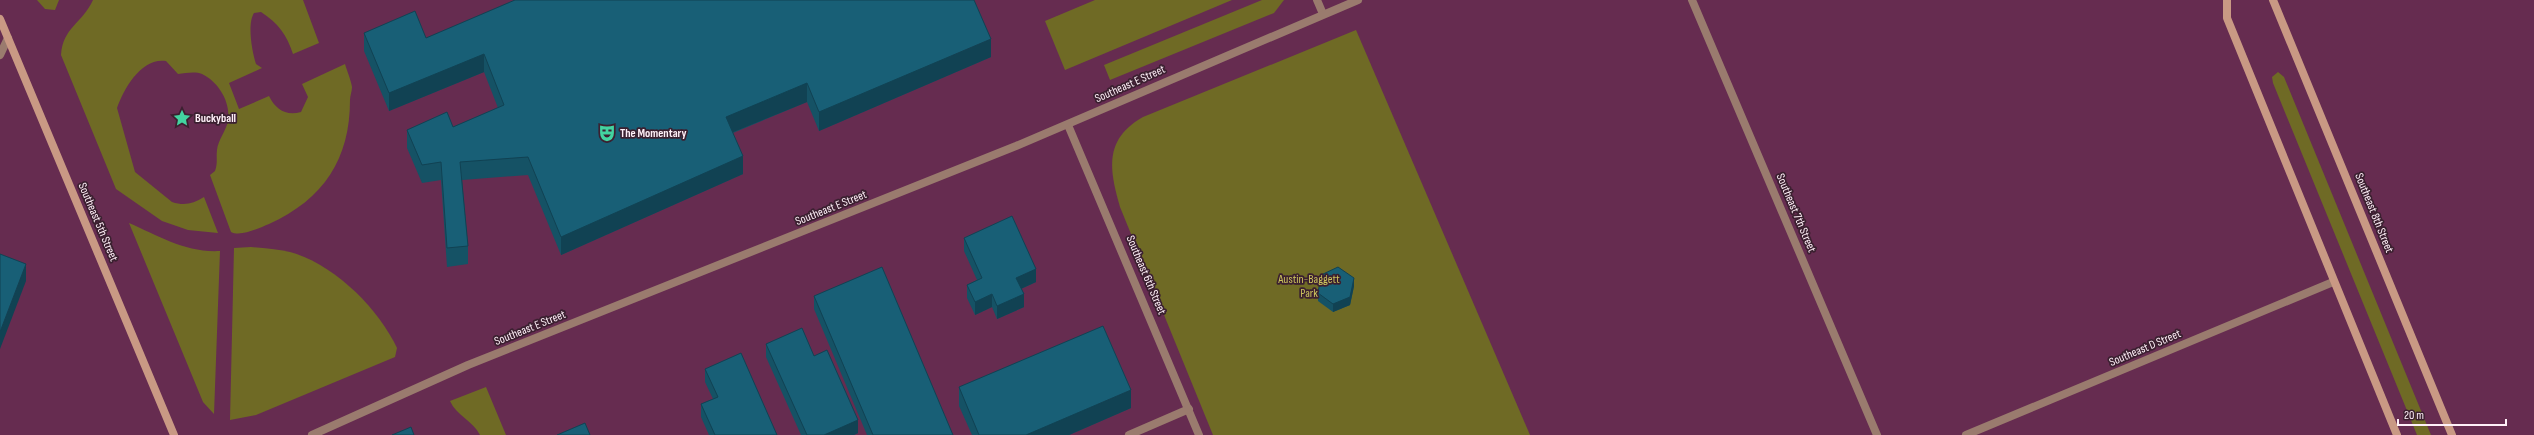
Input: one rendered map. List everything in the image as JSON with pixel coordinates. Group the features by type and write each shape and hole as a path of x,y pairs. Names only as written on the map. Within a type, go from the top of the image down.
{"main road":[{"path":"2227,0 2227,18 2333,282 2397,435"},
{"name":"Southeast 8th Street","path":"2273,0 2452,435"},
{"name":"Southeast 5th Street","path":"0,19 174,435"}],"street":[{"path":"1317,0 1323,14"},
{"name":"Southeast E Street","path":"312,435 468,365 1068,125 1358,0"},
{"name":"Southeast 7th Street","path":"1692,0 1877,435"},
{"path":"0,55 8,38"},
{"name":"Southeast 6th Street","path":"1068,125 1200,435"},
{"name":"Southeast D Street","path":"1966,435 2333,282"},
{"path":"1129,435 1189,409"}],"green space":[{"path":"37,0 59,0 55,10 45,9"},
{"path":"93,0 303,0 319,43 293,54 285,35 277,25 261,12 254,13 251,24 253,53 256,64 262,68 229,83 239,109 269,96 275,105 282,111 296,113 301,112 308,97 302,84 345,64 352,87 349,121 345,141 339,159 330,175 319,189 305,202 288,214 269,224 245,233 231,232 210,175 215,171 218,146 228,121 228,107 226,100 214,82 202,74 190,72 178,74 166,61 157,61 142,69 129,83 117,108 135,172 172,202 188,204 204,197 218,233 188,230 162,221 116,189 61,55 65,38 84,15"},
{"path":"1095,0 1232,0 1065,70 1045,21"},
{"path":"1262,0 1284,0 1274,13 1110,80 1104,65"},
{"name":"Austin-Baggett Park","path":"1356,30 1530,435 1213,435 1120,207 1113,180 1112,168 1116,145 1121,135 1130,126 1143,117"},
{"path":"2278,72 2284,77 2431,435 2417,435 2273,83 2272,77"},
{"path":"129,223 173,243 196,249 220,251 214,414 203,402"},
{"path":"251,247 290,252 323,266 338,277 366,303 389,333 397,348 395,357 256,415 230,420 234,248"},
{"path":"486,387 506,435 480,435 477,430 456,410 450,401"}],"building":[{"name":"The Momentary","path":"515,0 974,0 991,39 819,112 807,83 726,117 743,156 561,237 528,157 460,162 468,246 447,248 441,162 422,165 407,130 447,112 453,127 504,105 484,54 389,93 364,33 415,11 426,38"},
{"path":"1012,216 1036,269 1016,278 1024,294 997,306 992,294 975,302 967,285 982,278 964,238"},
{"path":"0,254 26,264 0,332"},
{"path":"882,267 953,435 873,435 814,296"},
{"path":"1338,267 1354,278 1350,297 1333,304 1318,293 1321,275"},
{"path":"1103,326 1131,390 1026,435 979,435 959,387"},
{"path":"802,328 814,356 827,350 858,420 824,435 807,435 766,344"},
{"path":"741,353 777,435 715,435 701,404 718,397 705,369"},
{"path":"585,423 590,435 557,435"},
{"path":"411,427 414,435 392,435"}],"place":[{"name":"Buckyball","path":"182,118"},
{"name":"The Momentary","path":"607,133"}]}
